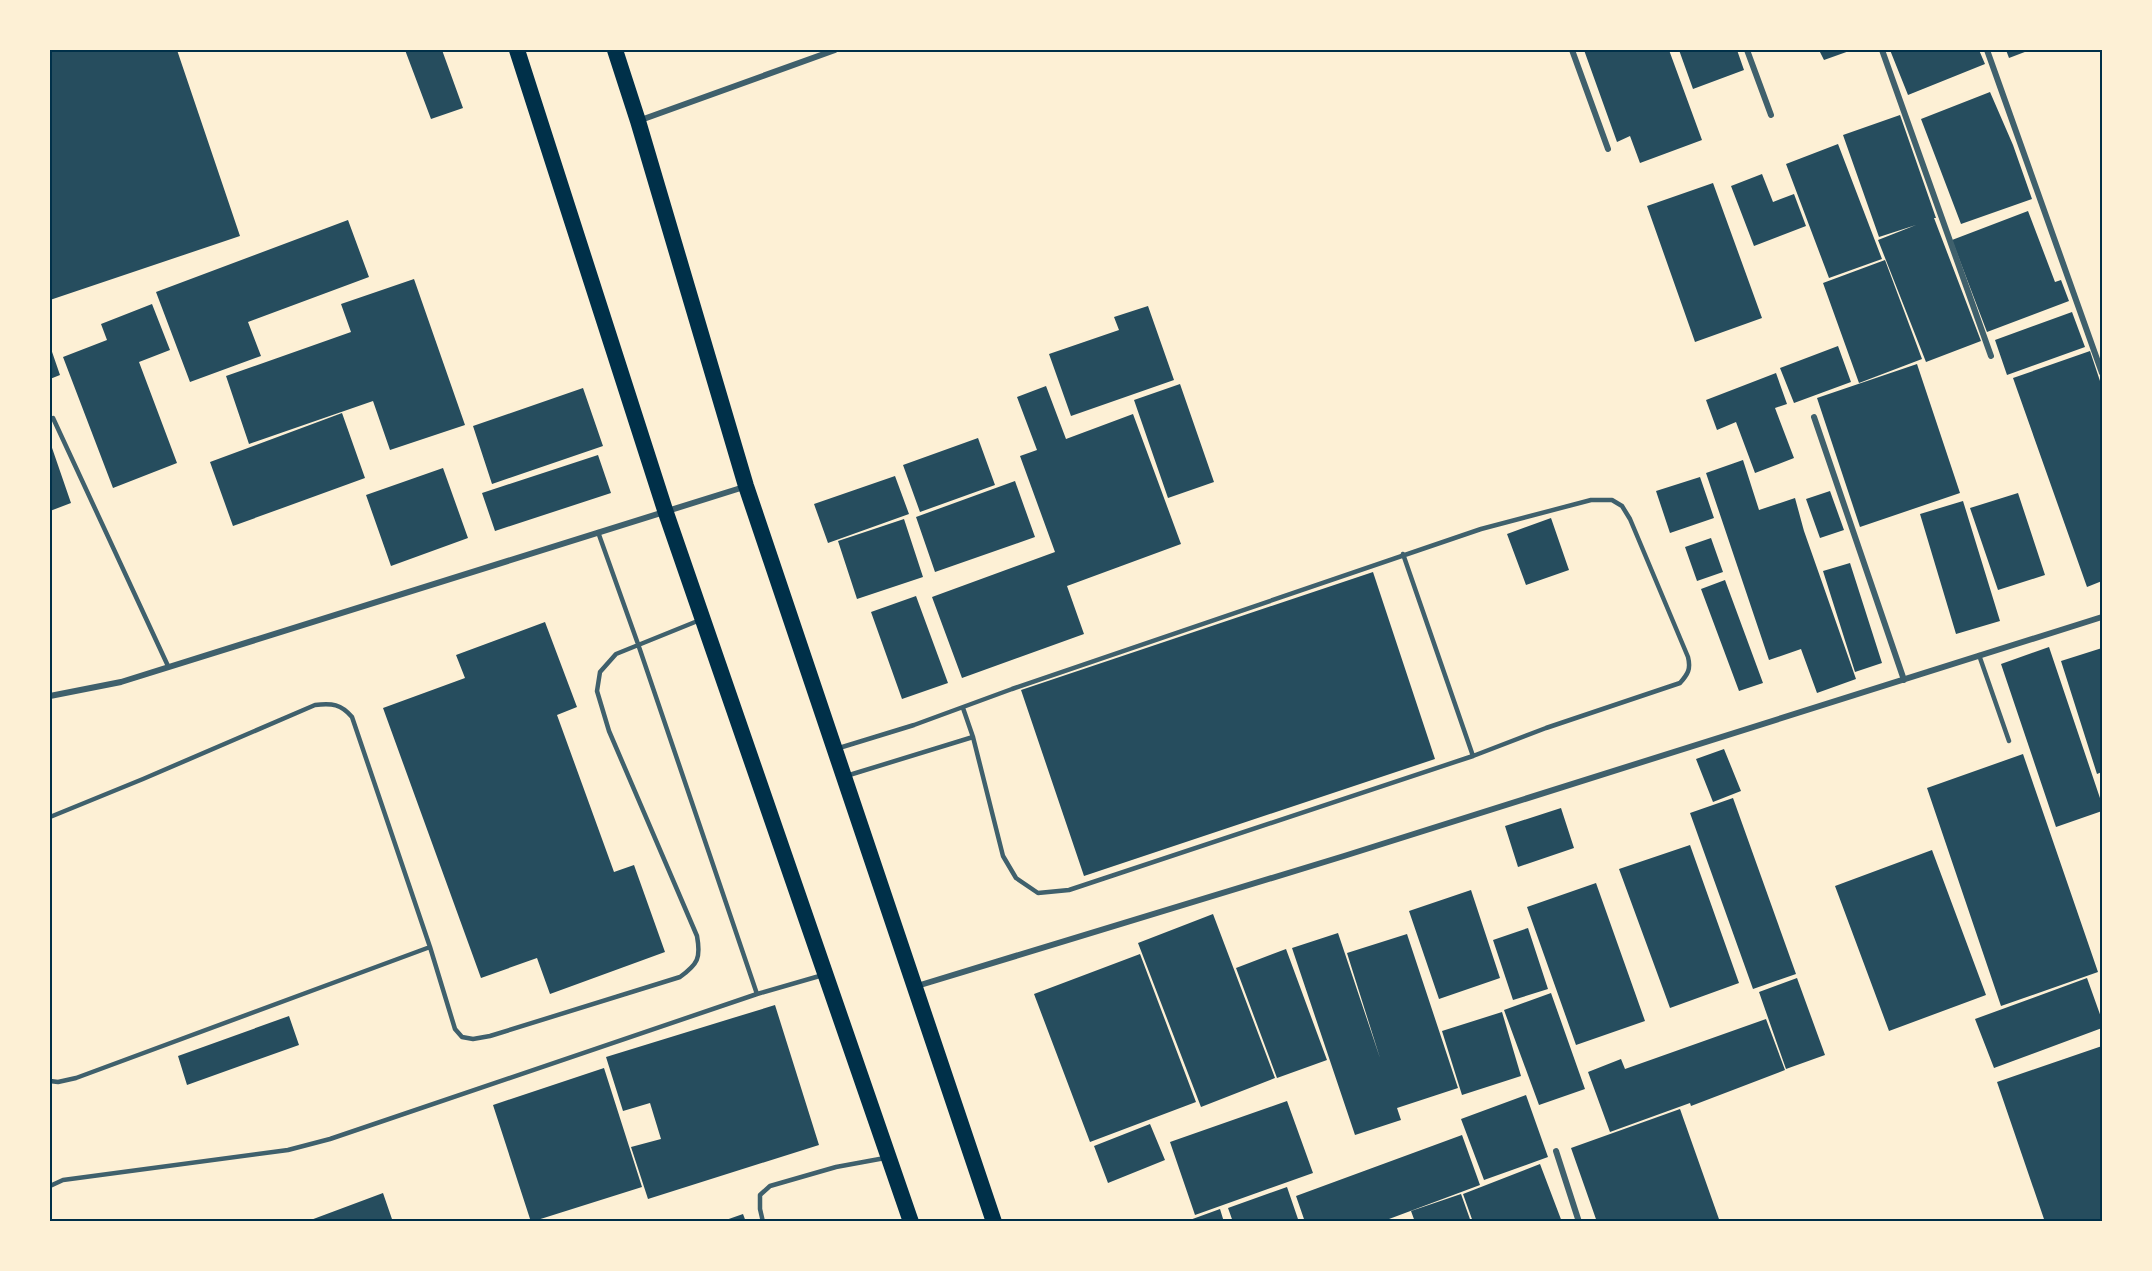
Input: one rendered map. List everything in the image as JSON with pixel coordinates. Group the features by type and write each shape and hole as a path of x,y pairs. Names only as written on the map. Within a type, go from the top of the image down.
{"highway":[{"path":"517,50 665,510 911,1221"},
{"path":"615,50 746,486 994,1221"}],"street":[{"path":"638,121 835,50"},
{"path":"1572,50 1608,148"},
{"path":"1747,50 1771,115"},
{"path":"1882,50 1991,356"},
{"path":"1987,50 2103,373"},
{"path":"1814,417 1904,680"},
{"path":"50,696 121,682 746,486"},
{"path":"915,987 1332,860 2103,617"},
{"path":"1556,1151 1579,1221"}],"lane":[{"path":"53,418 168,666"},
{"path":"836,749 963,708 1023,685 1403,554 1481,529 1591,500 1612,500 1622,506 1630,519 1690,666 1680,684 1546,728 1473,756 1069,890 1038,893 1016,878 1003,856 973,737 963,708"},
{"path":"598,532 757,994"},
{"path":"1403,554 1473,756"},
{"path":"50,817 315,705 328,703 338,705 352,717 456,1029 462,1037 473,1039 680,977 694,966 698,957 697,936 609,731 597,690 600,672 616,654 703,619"},
{"path":"1979,656 2009,741"},
{"path":"845,777 973,737"},
{"path":"50,1081 58,1082 76,1078 430,947"},
{"path":"50,1186 63,1180 288,1150 330,1139 757,994 825,975"},
{"path":"763,1221 760,1195 770,1186 836,1167 889,1158"}],"building":[{"path":"50,50 177,50 240,236 50,300"},
{"path":"405,50 442,50 463,108 431,119"},
{"path":"1584,50 1669,50 1702,140 1640,163 1630,136 1617,142"},
{"path":"1679,50 1737,50 1744,70 1693,89"},
{"path":"1819,50 1852,50 1824,60"},
{"path":"1890,50 1979,50 1985,64 1908,95"},
{"path":"2006,50 2030,50 2009,58"},
{"path":"1990,92 2013,145 2032,199 1961,224 1921,119"},
{"path":"1900,115 1936,218 1934,218 1981,341 1926,362 1878,240 1916,225 1879,237 1843,135"},
{"path":"1838,144 1882,259 1829,278 1786,164"},
{"path":"1762,174 1773,202 1794,194 1806,226 1754,246 1731,186"},
{"path":"1713,183 1762,318 1695,342 1647,206"},
{"path":"2028,211 2055,282 2061,280 2069,301 1987,332 1952,240"},
{"path":"348,220 369,277 248,322 261,356 190,382 156,292"},
{"path":"1885,260 1922,359 1859,383 1823,283"},
{"path":"414,279 465,425 390,450 373,401 249,444 226,376 351,332 341,304"},
{"path":"152,304 170,350 139,362 177,463 113,488 63,357 107,340 101,324"},
{"path":"1148,306 1174,380 1071,416 1049,354 1119,330 1114,317"},
{"path":"2072,312 2085,347 2007,375 1995,340"},
{"path":"50,346 60,375 50,379"},
{"path":"1838,346 1851,382 1794,403 1780,368"},
{"path":"2090,351 2102,387 2102,581 2087,587 2013,378"},
{"path":"1917,364 1960,493 1860,527 1817,398"},
{"path":"1776,373 1787,404 1775,408 1794,458 1755,473 1736,422 1717,430 1706,400"},
{"path":"1180,384 1214,482 1168,498 1134,400"},
{"path":"1046,386 1066,439 1133,414 1181,544 1067,586 1084,634 962,678 932,597 1055,552 1020,456 1037,450 1017,397"},
{"path":"583,388 603,446 492,484 473,426"},
{"path":"342,413 365,478 233,526 210,462"},
{"path":"978,438 995,485 920,512 903,465"},
{"path":"50,442 71,503 50,511"},
{"path":"598,455 611,493 495,531 482,493"},
{"path":"1743,460 1759,510 1795,498 1804,531 1856,679 1817,693 1801,649 1769,660 1706,473"},
{"path":"443,468 468,538 391,566 366,495"},
{"path":"895,476 909,514 828,543 814,504"},
{"path":"1700,477 1714,518 1670,533 1656,491"},
{"path":"1015,481 1035,537 935,572 916,517"},
{"path":"1830,491 1844,530 1820,538 1806,499"},
{"path":"2018,493 2045,575 1998,590 1970,508"},
{"path":"1963,501 2000,621 1956,634 1920,514"},
{"path":"1551,518 1569,570 1526,585 1507,534"},
{"path":"904,519 923,577 857,599 838,541"},
{"path":"1711,538 1723,572 1697,581 1685,547"},
{"path":"1850,563 1882,663 1855,672 1823,571"},
{"path":"1373,572 1435,759 1084,876 1021,690"},
{"path":"1725,580 1763,683 1739,691 1701,589"},
{"path":"916,596 948,683 902,699 871,612"},
{"path":"545,622 577,707 557,715 614,872 634,865 665,952 550,994 537,958 481,978 383,708 465,678 456,655"},
{"path":"2049,647 2102,804 2102,811 2056,827 2001,664"},
{"path":"2102,648 2102,772 2097,774 2061,661"},
{"path":"1724,749 1741,791 1713,802 1696,759"},
{"path":"2023,754 2098,972 2001,1006 1927,788"},
{"path":"1733,798 1796,974 1753,989 1690,813"},
{"path":"1561,808 1574,848 1518,867 1505,826"},
{"path":"1690,845 1739,983 1670,1008 1619,869"},
{"path":"1932,850 1986,995 1889,1031 1835,886"},
{"path":"1596,883 1645,1021 1576,1045 1527,907"},
{"path":"1471,890 1500,978 1439,999 1409,911"},
{"path":"1213,914 1275,1078 1201,1107 1138,943"},
{"path":"1528,928 1548,989 1513,1000 1493,940"},
{"path":"1338,933 1380,1058 1347,953 1407,934 1458,1088 1397,1108 1401,1120 1355,1135 1292,948"},
{"path":"1286,949 1327,1060 1277,1078 1236,968"},
{"path":"1140,954 1196,1102 1090,1142 1034,994"},
{"path":"1797,978 1825,1055 1786,1069 1759,992"},
{"path":"2087,978 2102,1020 2102,1028 1994,1068 1975,1019"},
{"path":"1551,993 1585,1089 1539,1105 1504,1010"},
{"path":"775,1005 819,1145 648,1199 631,1147 661,1139 650,1103 623,1111 606,1057"},
{"path":"1502,1012 1521,1076 1462,1095 1442,1031"},
{"path":"289,1016 299,1045 187,1085 178,1056"},
{"path":"1766,1019 1785,1070 1691,1106 1690,1103 1610,1132 1588,1072 1621,1059 1625,1069"},
{"path":"2102,1046 2102,1222 2045,1222 1997,1082"},
{"path":"604,1068 642,1187 531,1222 493,1105"},
{"path":"1526,1095 1548,1157 1484,1180 1461,1119"},
{"path":"1287,1101 1313,1173 1195,1215 1170,1142"},
{"path":"1680,1109 1720,1222 1597,1222 1571,1148"},
{"path":"1150,1124 1165,1160 1108,1183 1094,1146"},
{"path":"1462,1135 1480,1185 1381,1222 1305,1222 1296,1196"},
{"path":"1540,1164 1562,1222 1473,1222 1463,1194"},
{"path":"1287,1187 1299,1222 1233,1222 1228,1208"},
{"path":"383,1193 393,1222 308,1222 308,1221"},
{"path":"1461,1194 1471,1222 1415,1222 1411,1211"},
{"path":"1220,1209 1224,1222 1187,1222 1187,1221"},
{"path":"743,1214 746,1222 723,1222 723,1221"}]}
